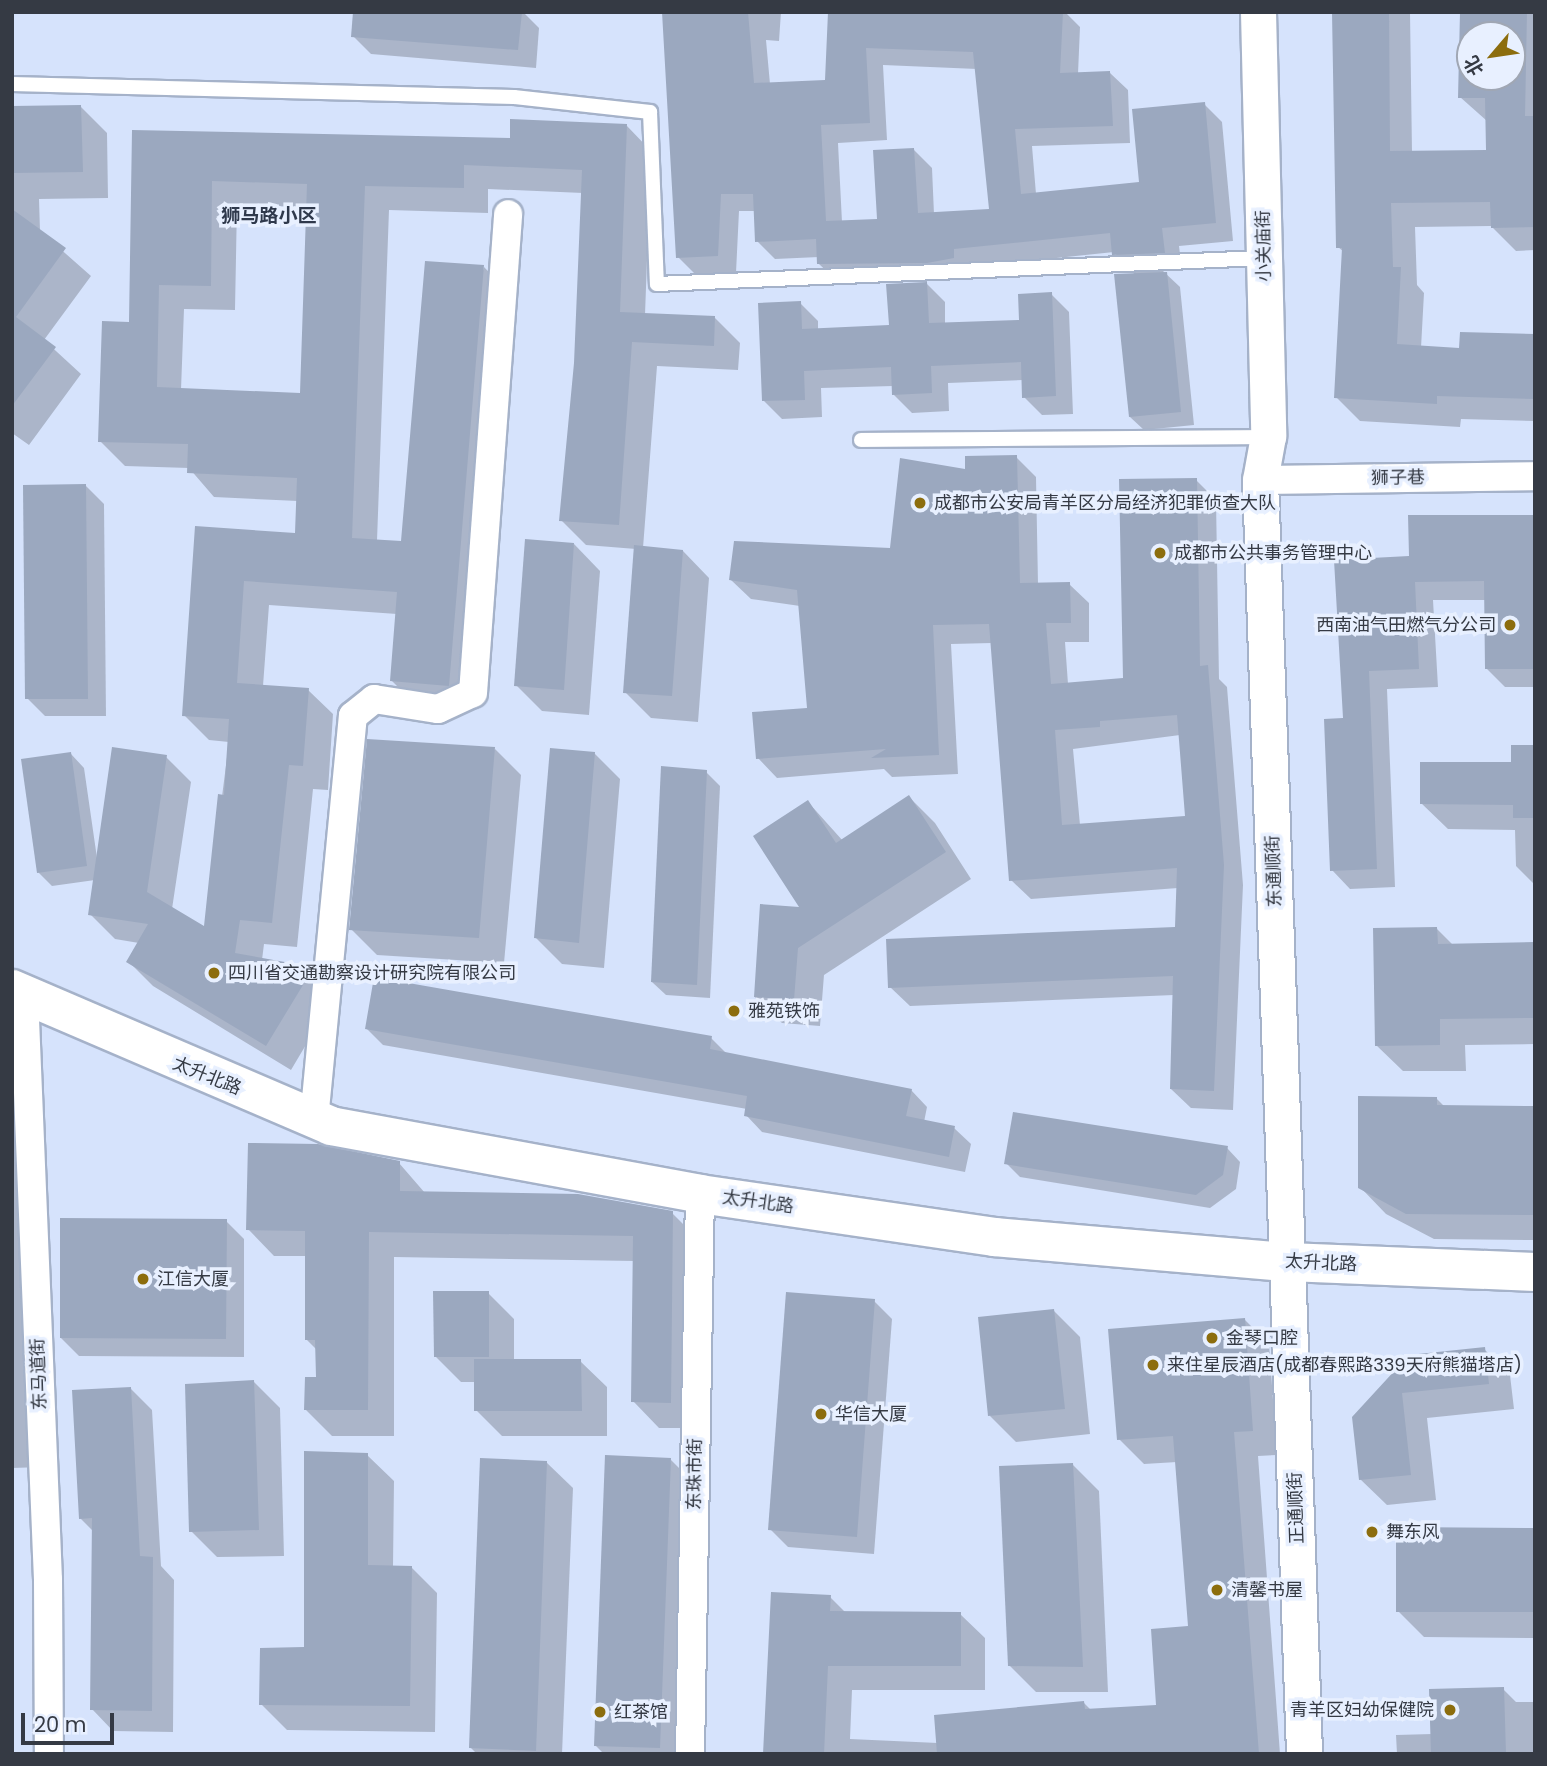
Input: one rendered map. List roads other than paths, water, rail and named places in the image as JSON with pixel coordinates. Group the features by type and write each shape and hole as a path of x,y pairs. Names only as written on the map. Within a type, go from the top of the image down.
{"main road":[{"name":"太升北路","path":"18,992 314,1120 700,1194 994,1237 1288,1262 1535,1272"}],"street":[{"name":"小关庙街","path":"1258,12 1268,436 1260,480"},
{"path":"314,1120 353,716 374,699 438,709 473,693 508,214"},
{"name":"狮子巷","path":"1260,480 1535,476"},
{"name":"东通顺街","path":"1260,480 1288,1262"},
{"name":"东马道街","path":"18,992 48,1580 49,1754"},
{"name":"东珠市街","path":"690,1754 700,1194"},
{"name":"正通顺街","path":"1288,1262 1304,1754"}],"lane":[{"path":"12,84 514,97 650,112 657,284 1264,258"},
{"path":"861,440 1268,436"}],"place":[{"name":"成都市公安局青羊区分局经济犯罪侦查大队","path":"920,503"},
{"name":"成都市公共事务管理中心","path":"1160,553"},
{"name":"西南油气田燃气分公司","path":"1510,625"},
{"name":"四川省交通勘察设计研究院有限公司","path":"214,973"},
{"name":"雅苑铁饰","path":"734,1011"},
{"name":"江信大厦","path":"143,1279"},
{"name":"金琴口腔","path":"1212,1338"},
{"name":"来住星辰酒店(成都春熙路339天府熊猫塔店)","path":"1153,1365"},
{"name":"华信大厦","path":"821,1414"},
{"name":"舞东风","path":"1372,1532"},
{"name":"清馨书屋","path":"1217,1590"},
{"name":"青羊区妇幼保健院","path":"1450,1710"},
{"name":"红茶馆","path":"600,1712"}],"district":[{"name":"狮马路小区","path":"269,216"}]}
